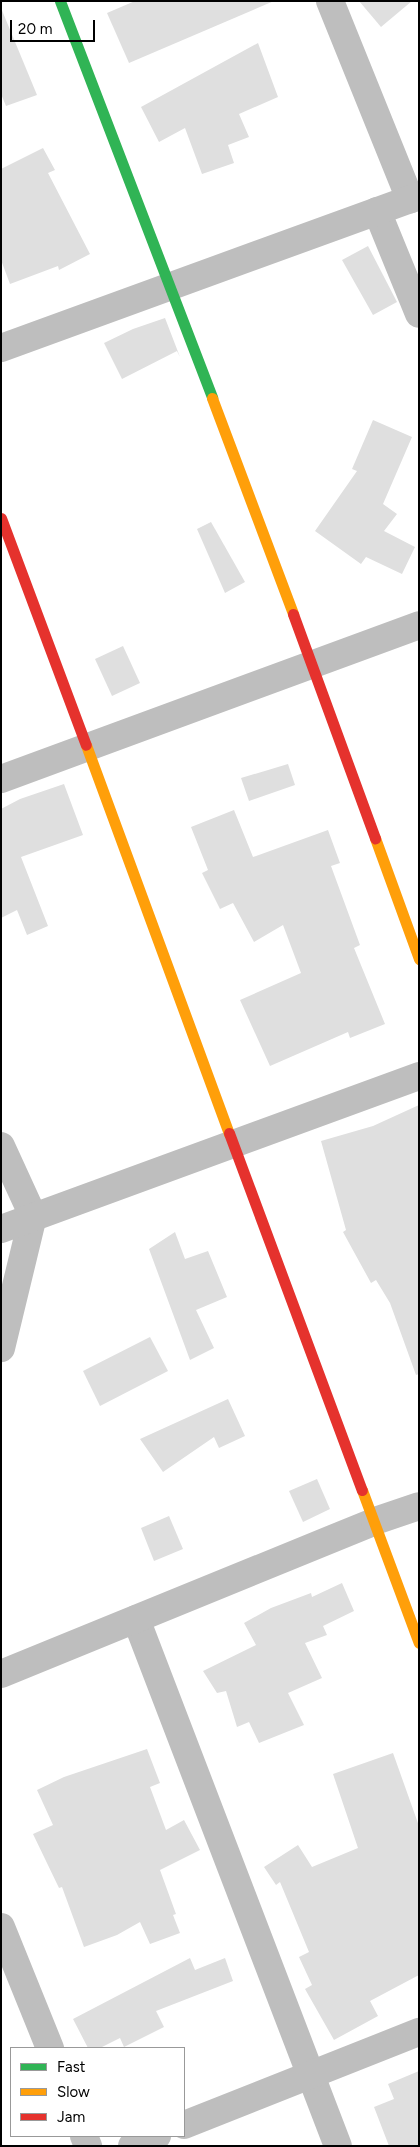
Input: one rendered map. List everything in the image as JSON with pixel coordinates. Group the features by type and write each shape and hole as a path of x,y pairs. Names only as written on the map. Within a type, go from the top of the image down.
{"street":[{"path":"60,1 170,286 312,664 419,959"},
{"path":"1,348 414,198 330,1"},
{"path":"377,211 419,314"},
{"path":"1,518 419,1643"},
{"path":"1,779 419,625"},
{"path":"1,1229 419,1076"},
{"path":"1,1146 33,1216 1,1348"},
{"path":"1,1674 375,1521 419,1506"},
{"path":"136,1619 338,2146"},
{"path":"1,1927 50,2047"},
{"path":"185,2125 419,2032"},
{"path":"132,2146 154,2137"}],"building":[{"path":"135,1 274,1 129,63 107,13"},
{"path":"359,1 412,1 381,27"},
{"path":"1,8 37,95 6,106 1,94"},
{"path":"258,43 278,97 239,114 249,137 228,145 234,163 202,174 185,128 159,142 141,107"},
{"path":"43,148 55,170 48,173 90,254 59,270 58,266 10,284 1,260 1,169"},
{"path":"368,246 397,302 373,315 342,260"},
{"path":"165,318 180,357 177,351 122,379 104,343 133,329"},
{"path":"373,420 412,437 383,504 397,514 384,531 415,547 402,574 366,557 361,564 315,531 357,471 352,469"},
{"path":"211,522 245,582 225,593 197,529"},
{"path":"123,646 140,683 112,696 95,659"},
{"path":"288,764 295,785 249,801 241,778"},
{"path":"64,784 83,835 21,857 48,926 27,935 17,910 1,918 1,809 20,799"},
{"path":"234,810 253,857 328,830 340,863 331,866 360,945 354,948 385,1024 350,1038 348,1032 270,1066 240,1000 301,973 283,925 254,942 233,903 220,909 202,873 208,870 191,827"},
{"path":"419,1105 419,1374 416,1375 390,1303 376,1280 371,1283 343,1232 346,1230 321,1141 373,1126"},
{"path":"175,1232 185,1259 208,1251 227,1297 196,1310 214,1348 190,1360 149,1249"},
{"path":"150,1337 168,1371 100,1406 83,1371"},
{"path":"228,1399 245,1436 219,1448 214,1437 163,1472 140,1439"},
{"path":"317,1479 330,1509 303,1522 289,1491"},
{"path":"169,1516 183,1549 154,1561 141,1528"},
{"path":"342,1583 354,1611 323,1626 327,1635 305,1643 322,1678 288,1693 304,1725 259,1743 249,1722 237,1727 226,1691 217,1693 203,1671 256,1645 244,1623 271,1608 311,1593 312,1597"},
{"path":"147,1749 160,1783 150,1787 166,1830 184,1820 200,1850 160,1870 176,1914 173,1915 180,1933 150,1944 140,1922 117,1935 84,1947 62,1887 59,1888 33,1834 53,1825 37,1790 64,1777"},
{"path":"393,1753 419,1826 419,1975 370,2001 378,2016 334,2040 305,1989 312,1985 299,1957 309,1952 280,1882 276,1885 264,1867 298,1845 312,1867 358,1848 333,1774"},
{"path":"190,1958 195,1970 225,1958 233,1981 156,2011 164,2027 124,2047 120,2038 102,2047 87,2047 73,2019"},
{"path":"419,2071 419,2146 389,2146 374,2107 394,2099 388,2084"}],"traffic: fast":[{"path":"60,1 212,398"}],"traffic: slow":[{"path":"212,398 293,614"},
{"path":"86,745 229,1133"},
{"path":"375,838 419,959"},
{"path":"362,1490 419,1643"}],"traffic: jam":[{"path":"1,518 86,745"},
{"path":"293,614 375,838"},
{"path":"229,1133 362,1490"}]}
